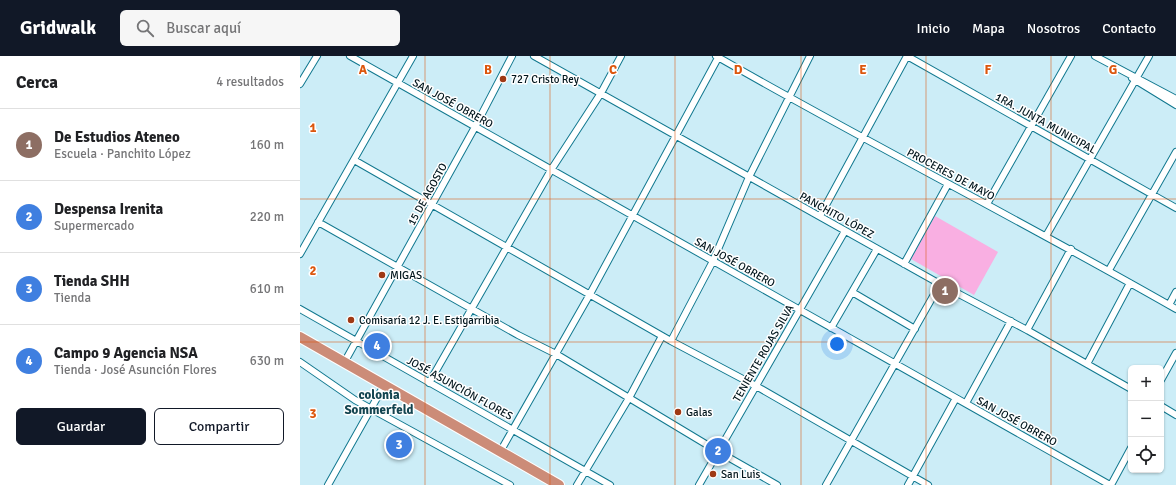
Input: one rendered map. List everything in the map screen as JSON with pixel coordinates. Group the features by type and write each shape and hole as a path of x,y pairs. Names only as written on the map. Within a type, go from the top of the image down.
{"highway":[{"path":"300,337 559,485"},
{"path":"300,343 552,485"}],"street":[{"path":"300,84 317,56"},
{"name":"SAN JOSÉ OBRERO","path":"350,56 1110,485"},
{"path":"300,254 413,56"},
{"name":"15 DE AGOSTO","path":"344,363 475,127 512,56"},
{"name":"PANCHITO LÓPEZ","path":"534,56 877,249 940,284 1012,321 1128,387"},
{"path":"428,383 551,170 601,93 621,56"},
{"path":"500,452 633,216 718,56"},
{"name":"PROCERES DE MAYO","path":"718,56 862,138 1071,249 1176,309"},
{"path":"671,342 712,261 749,177 810,56"},
{"path":"820,216 907,56"},
{"name":"1RA. JUNTA MUNICIPAL","path":"907,56 1176,208"},
{"path":"987,204 1071,56"},
{"path":"1095,56 1128,74 1176,105"},
{"path":"1046,236 1149,56"},
{"path":"1136,79 1176,99"},
{"path":"1109,270 1176,152"},
{"path":"354,160 590,294 671,342 756,386 928,485"},
{"path":"904,264 948,184"},
{"path":"318,222 556,354 777,485"},
{"name":"TENIENTE ROJAS SILVA","path":"699,485 845,230"},
{"path":"831,328 877,249"},
{"path":"1027,330 1071,249"},
{"path":"1087,364 1130,283"},
{"path":"826,485 940,284"},
{"path":"852,292 914,329"},
{"path":"1169,305 1176,292"},
{"name":"JOSÉ ASUNCIÓN FLORES","path":"300,309 610,485"},
{"path":"966,403 1012,321"},
{"path":"577,485 629,398 662,336"},
{"path":"1164,375 1176,353"},
{"path":"300,362 355,400 510,485"},
{"path":"328,485 382,389"},
{"path":"908,485 956,398"},
{"path":"1164,408 1176,415"},
{"path":"1110,485 1128,453"}],"shaded area":[{"path":"935,216 998,252 974,295 911,259"}],"place":[{"name":"727 Cristo Rey","path":"503,79"},
{"name":"MIGAS","path":"382,275"},
{"name":"De Estudios Ateneo","path":"945,291"},
{"name":"Comisaría 12 J. E. Estigarribia","path":"351,320"},
{"name":"Campo 9 Agencia NSA","path":"377,346"},
{"name":"Galas","path":"678,412"},
{"name":"Tienda SHH","path":"399,445"},
{"name":"Despensa Irenita","path":"718,451"},
{"name":"San Luis","path":"713,474"}],"district":[{"name":"colonia Sommerfeld","path":"379,402"}]}
